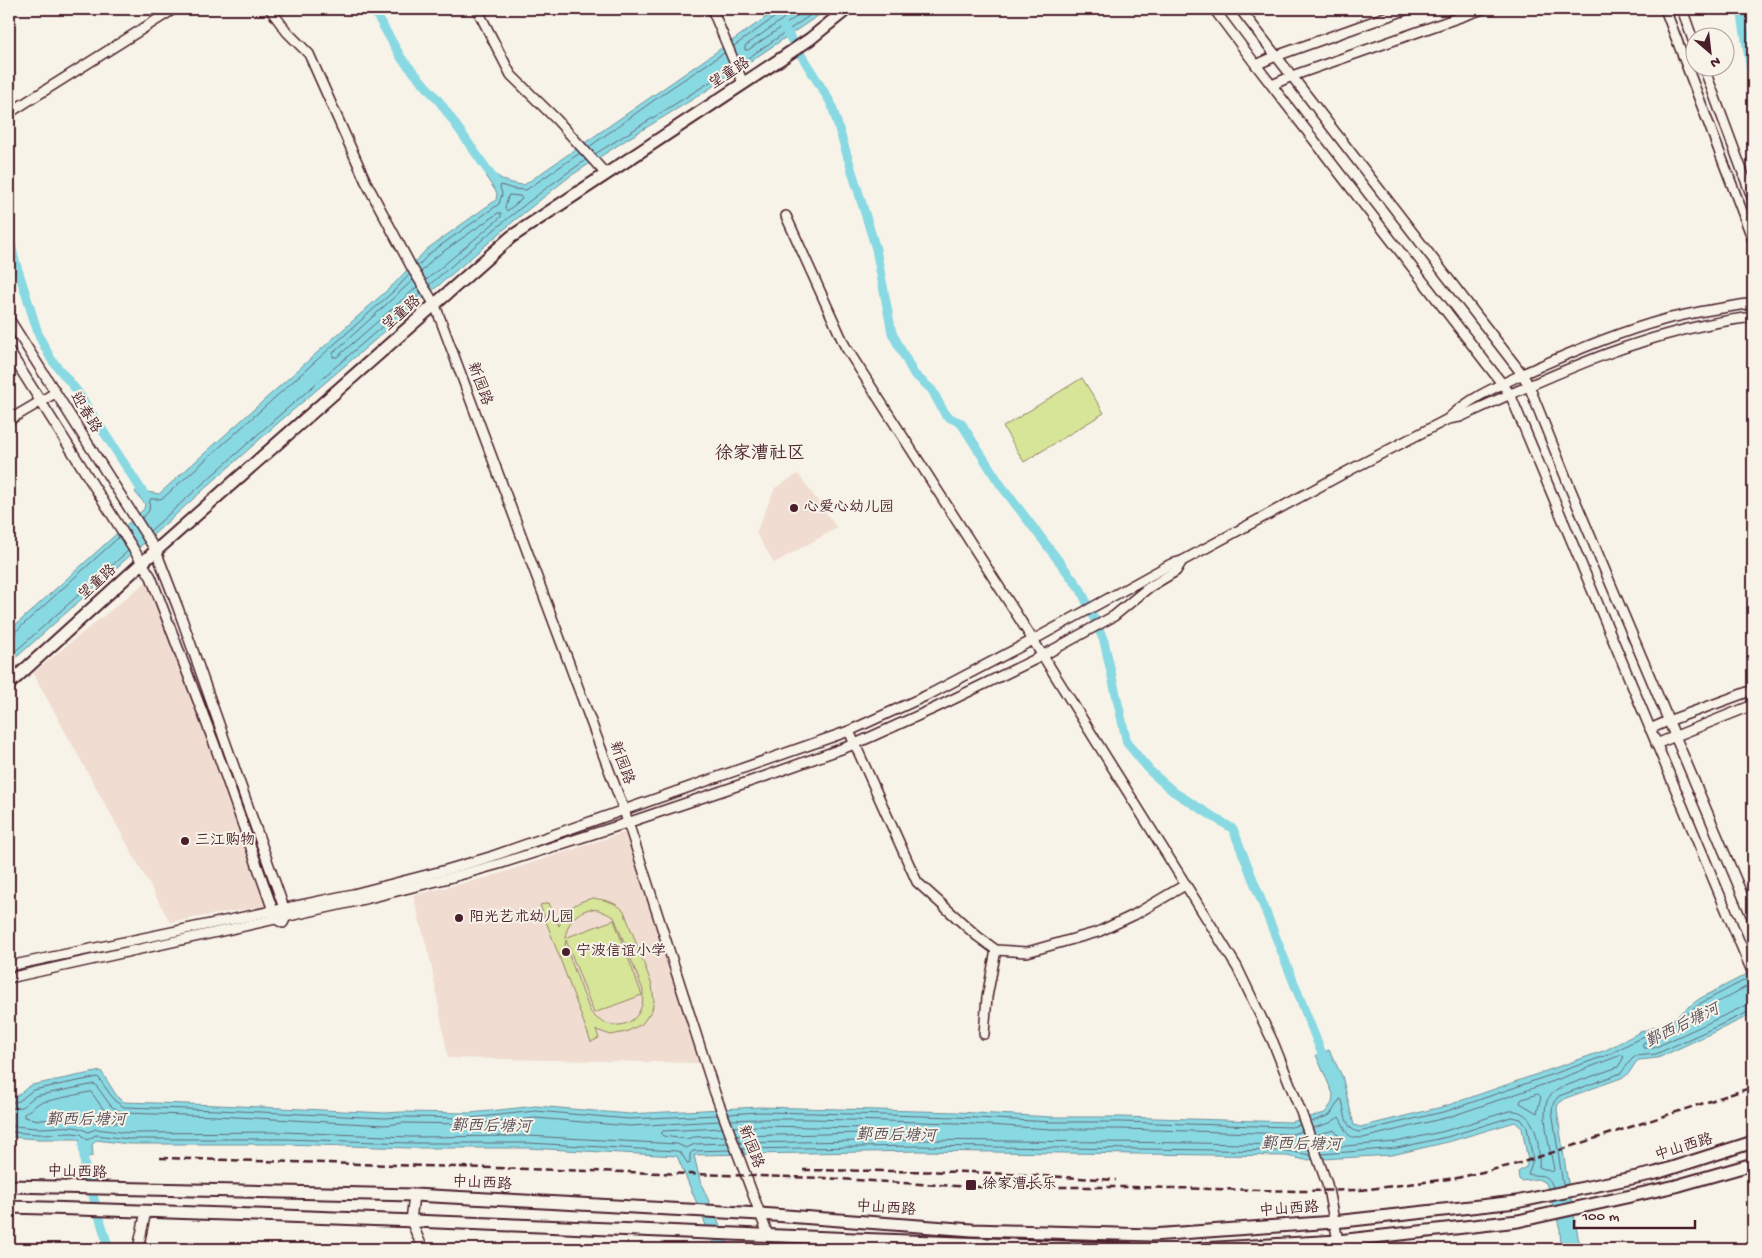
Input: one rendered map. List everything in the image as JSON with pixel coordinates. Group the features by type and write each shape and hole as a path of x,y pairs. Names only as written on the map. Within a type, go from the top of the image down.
{"main road":[{"name":"望童路","path":"9,684 432,301 511,237 810,39 847,9"},
{"name":"中山西路","path":"9,1186 414,1195 760,1214 972,1230 1152,1235 1334,1222 1516,1202 1656,1173 1753,1142"},
{"path":"1200,1249 1342,1245 1518,1221 1676,1186 1753,1164"},
{"name":"中山西路","path":"9,1207 696,1232 889,1242 1128,1249"}],"street":[{"path":"9,113 174,9"},
{"name":"新园路","path":"270,9 287,32 308,54 366,182 432,301 624,810 715,1093 768,1235"},
{"path":"476,9 511,75 606,174"},
{"path":"712,9 743,83"},
{"path":"1214,9 1510,394 1753,974"},
{"path":"1240,9 1522,374 1529,386 1570,488 1753,920"},
{"path":"1256,65 1391,12 1408,9"},
{"path":"1272,85 1292,76 1483,9"},
{"path":"1665,9 1753,240"},
{"path":"1682,9 1689,28"},
{"path":"1708,78 1753,200"},
{"path":"786,216 845,346 1033,640 1237,966 1273,1042 1301,1112 1327,1184 1334,1222 1342,1245"},
{"path":"1448,419 1458,409 1522,374 1628,330 1702,310 1753,303"},
{"path":"9,978 274,915 446,870 849,732 932,693 1171,564 1182,561 1371,458 1448,419 1460,417 1610,352 1662,335 1723,321 1753,318"},
{"name":"迎春路","path":"9,319 156,551 178,608 285,912"},
{"path":"9,352 151,578 214,742 274,915"},
{"path":"9,420 55,392"},
{"path":"285,912 449,878 499,864 627,823 855,744 936,708 1042,656 1082,634 1114,616 1148,588 1176,571 1182,561"},
{"path":"1650,729 1668,720 1753,690"},
{"path":"1656,744 1753,705"},
{"path":"849,732 917,882 977,936 996,950 1027,952 1098,932 1134,915 1185,885"},
{"path":"9,966 274,915"},
{"path":"984,1034 987,997 996,950"},
{"path":"414,1195 411,1221 423,1249"},
{"path":"138,1249 146,1211"}],"shaded area":[{"name":"心爱心幼儿园","path":"798,474 837,528 774,563 756,533 775,488"},
{"path":"147,581 270,905 170,922 33,673"},
{"name":"宁波信谊小学","path":"626,832 699,1063 448,1058 431,963 413,895 486,878"}],"green space":[{"path":"1082,378 1104,413 1024,462 1003,427"},
{"path":"593,898 614,903 624,911 652,985 654,1001 652,1010 642,1024 626,1032 611,1035 596,1030 599,1038 591,1042 540,905 549,903 559,926 564,915 572,907","holes":["589,909 599,910 614,917 643,990 640,1010 636,1017 630,1022 623,1024 609,1024 595,1017 590,1011 565,945 566,940 594,1013 642,995 614,920 565,938 572,919 579,913"]}],"water":[{"path":"778,9 828,9 703,93 569,177 515,220 278,423 9,664 9,631 144,509 145,504 135,492 142,484 147,492 159,494 393,285 427,249 496,200 497,193 486,177 493,172 507,182 524,185"},
{"name":"鄞西后塘河","path":"1753,971 1753,1014 1658,1058 1639,1060 1624,1077 1566,1098 1558,1104 1557,1109 1579,1249 1561,1249 1560,1229 1546,1183 1538,1179 1521,1181 1519,1179 1518,1172 1526,1167 1528,1161 1522,1128 1515,1122 1448,1142 1392,1155 1305,1160 1287,1156 919,1151 694,1155 700,1181 730,1249 716,1249 677,1156 528,1148 410,1148 284,1144 129,1144 96,1140 92,1145 93,1156 82,1157 82,1144 78,1139 9,1137 9,1098 16,1096 32,1085 101,1071 118,1098 124,1102 385,1113 471,1113 536,1106 629,1114 759,1107 957,1112 1052,1117 1291,1122 1325,1113 1332,1103 1333,1094 1316,1055 1329,1050 1342,1076 1354,1125 1360,1127 1446,1106 1606,1050 1640,1032 1668,1023 1699,999"}],"waterway":[{"path":"1741,9 1753,83"},
{"path":"375,12 402,59 439,101 496,182"},
{"path":"783,26 831,103 876,249 892,333 914,374 932,390 946,416 961,423 1000,484 1081,590 1104,641 1127,743 1151,772 1174,792 1233,829 1326,1064"},
{"path":"9,234 14,257 39,336 51,359 77,391 146,497"},
{"path":"83,1145 85,1169 109,1249"}],"railway":[{"path":"160,1158 824,1178 970,1187 1361,1190 1457,1178 1517,1164 1753,1087"},
{"path":"803,1170 972,1172 1116,1180"}],"place":[{"name":"心爱心幼儿园","path":"794,508"},
{"name":"三江购物","path":"185,841"},
{"name":"阳光艺术幼儿园","path":"459,918"},
{"name":"宁波信谊小学","path":"566,952"},
{"name":"徐家漕长乐","path":"971,1185"}],"district":[{"name":"徐家漕社区","path":"760,454"}]}
